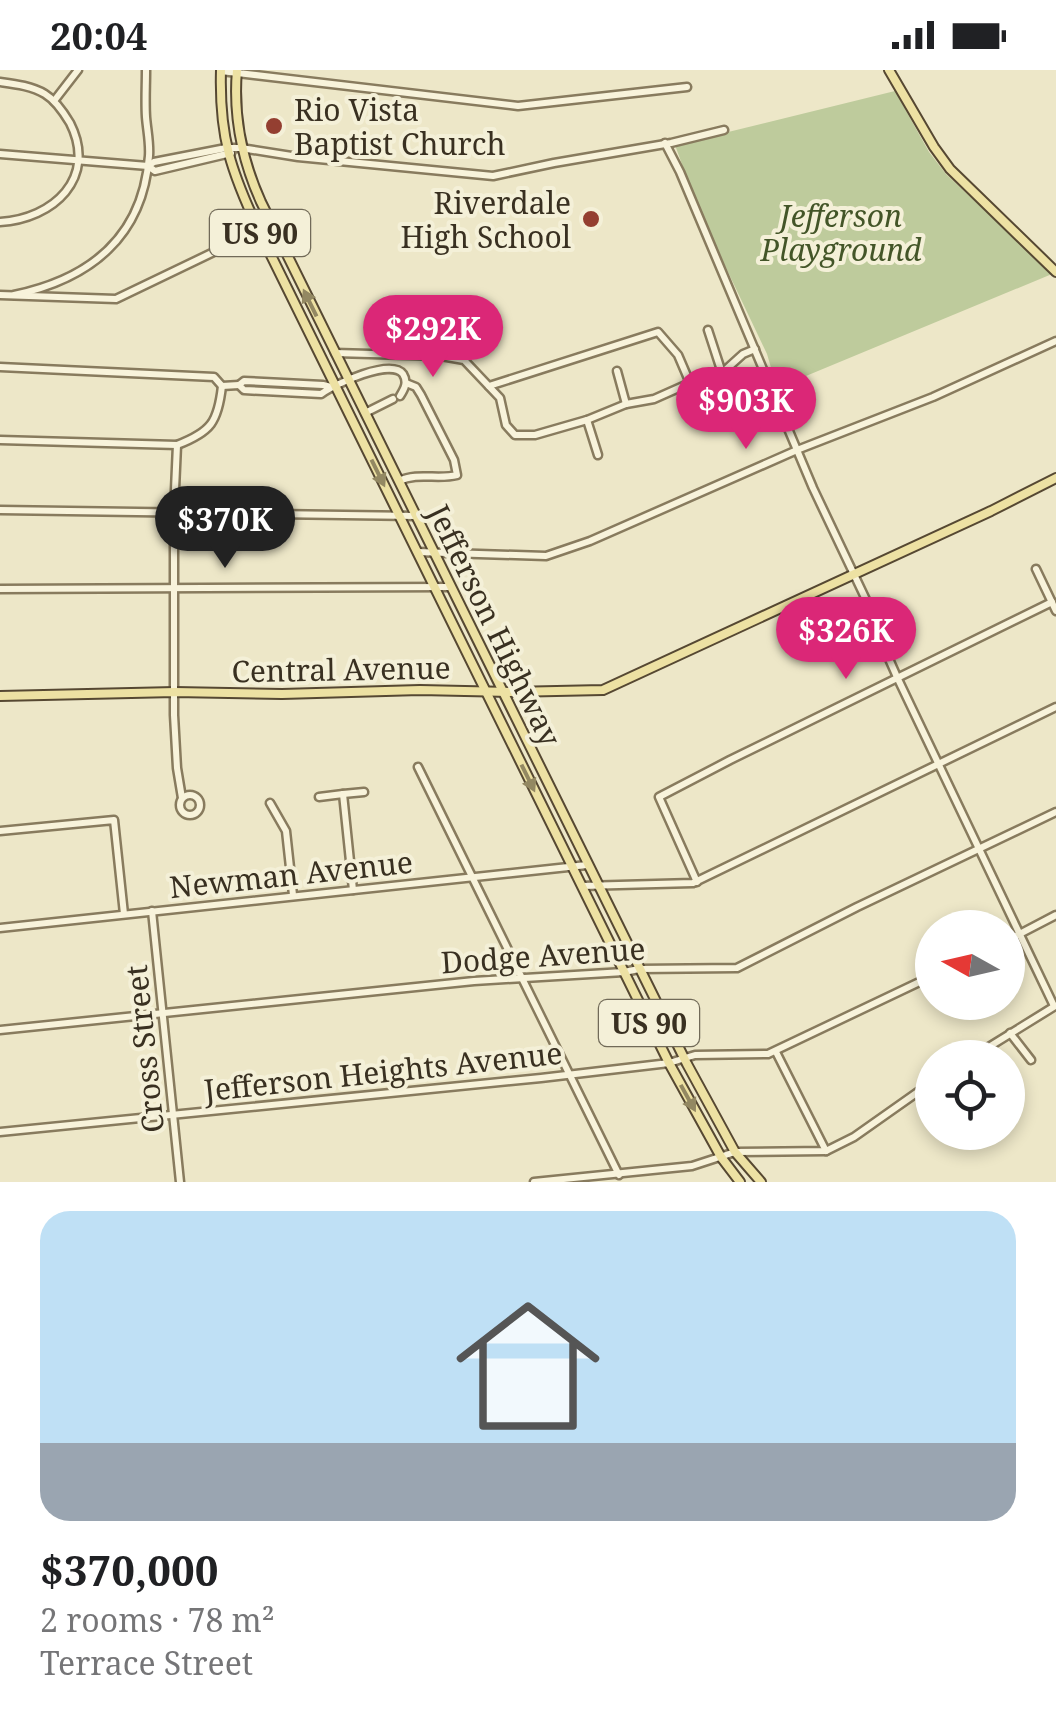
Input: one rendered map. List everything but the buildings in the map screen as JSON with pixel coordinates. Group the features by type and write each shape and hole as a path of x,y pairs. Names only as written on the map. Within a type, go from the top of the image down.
{"main road":[{"name":"Jefferson Highway","path":"222,70 220,103 227,152 238,186 333,387 669,1063 721,1157 740,1182"},
{"path":"889,70 950,169 1056,272"},
{"name":"Jefferson Highway","path":"237,71 235,97 249,176 684,1060 735,1152 761,1182"},
{"name":"Central Avenue","path":"0,696 603,690 1056,478"}],"street":[{"path":"54,101 78,70"},
{"path":"14,295 66,280 125,232 145,184 150,152 146,70"},
{"path":"222,70 518,106 687,88"},
{"path":"0,82 35,90 54,101 68,119 78,143 79,160 74,180 52,205 30,217 0,222"},
{"path":"0,154 148,166 241,148 493,176 724,130"},
{"path":"664,143 680,172 797,450 870,606 897,677 1008,910"},
{"path":"0,295 116,299 272,224"},
{"path":"708,330 722,373"},
{"path":"489,386 658,332 678,355 690,383"},
{"path":"417,552 546,556 590,541 1056,342"},
{"path":"335,353 464,360 500,398 506,425 515,435 534,435 707,380 755,349"},
{"path":"0,367 214,377 222,386 219,408 208,429 177,444 0,440"},
{"path":"222,386 239,385 244,380 333,387 383,368 401,370 431,413 454,460 457,475 410,476 399,482"},
{"path":"617,372 626,404"},
{"path":"365,413 397,397 406,382"},
{"path":"586,420 598,455"},
{"path":"177,444 174,747 182,798"},
{"path":"0,510 416,516"},
{"path":"1036,569 1056,611"},
{"path":"0,589 451,587"},
{"path":"697,882 658,797 1052,602"},
{"path":"582,886 697,882 1056,707"},
{"path":"418,767 618,1174"},
{"path":"319,796 364,792"},
{"path":"343,794 353,890"},
{"path":"270,803 286,832 293,895"},
{"name":"Dodge Avenue","path":"0,1030 520,978 639,968 737,968 856,906 1056,812"},
{"path":"0,831 114,820 124,914"},
{"name":"Newman Avenue","path":"0,928 587,865"},
{"name":"Cross Street","path":"152,911 180,1182"},
{"path":"1025,931 1056,915"},
{"path":"999,1040 1055,1006 1025,946"},
{"name":"Jefferson Heights Avenue","path":"0,1132 569,1074 669,1063 695,1056 764,1055 915,984"},
{"path":"1010,1033 1031,1060"},
{"path":"776,1052 826,1150"},
{"path":"534,1182 692,1166 735,1152 826,1150 854,1136 915,1094"},
{"path":"629,1182 636,1172"}],"green space":[{"name":"Jefferson Playground","path":"895,91 946,174 1052,274 777,388 767,354 699,211 675,145"}],"place":[{"name":"Rio Vista Baptist Church","path":"274,126"},
{"name":"Riverdale High School","path":"591,219"}]}
